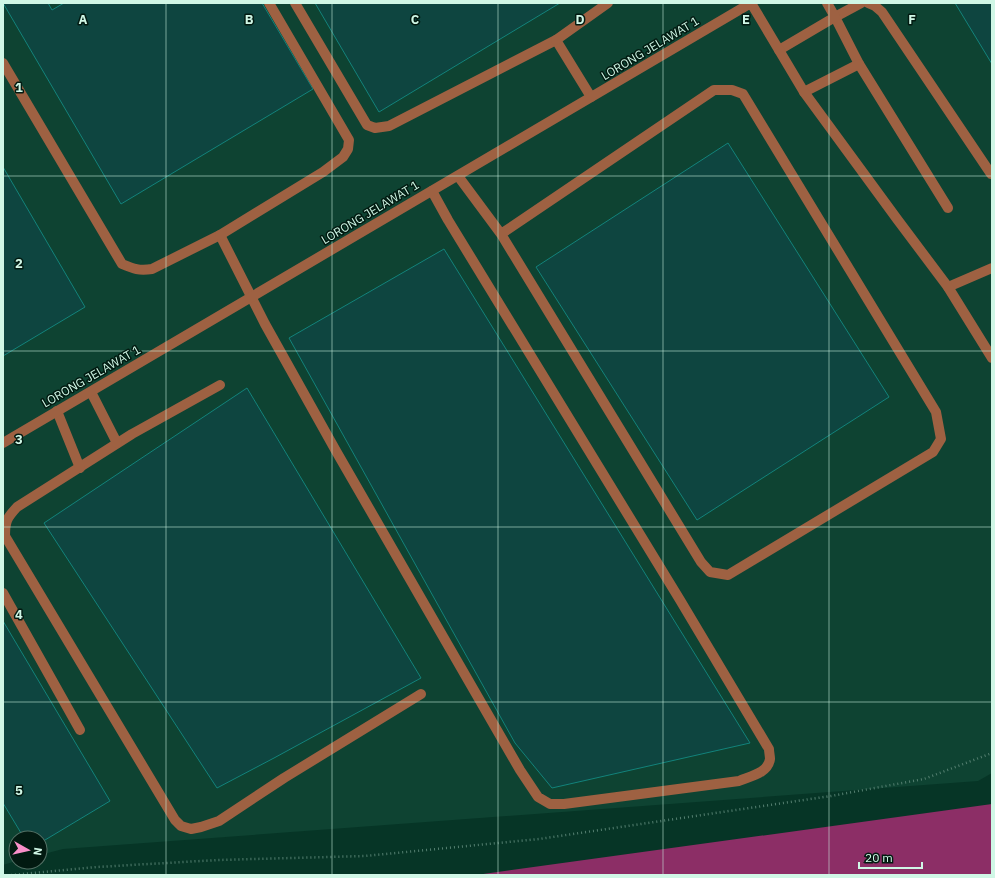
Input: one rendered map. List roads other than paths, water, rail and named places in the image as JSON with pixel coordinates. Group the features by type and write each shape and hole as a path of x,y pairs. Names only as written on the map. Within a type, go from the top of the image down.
{"street":[{"path":"3,63 122,264 132,269 152,269 220,235 323,172 344,157 348,149 349,140 269,3"},
{"path":"295,3 367,125 375,128 389,126 556,40 608,3"},
{"path":"751,3 804,92 948,287 992,358"},
{"name":"LORONG JELAWAT 1","path":"3,443 751,3"},
{"path":"827,3 859,64 948,208"},
{"path":"779,50 861,3"},
{"path":"868,3 875,6 882,12 992,174"},
{"path":"556,40 591,97"},
{"path":"804,92 859,64"},
{"path":"458,176 501,234 701,562 710,572 728,575 933,452 941,439 936,412 743,94 732,90 714,90 501,234"},
{"path":"220,235 265,324 348,472 520,770 538,797 550,804 564,804 739,780 759,773 767,767 770,759 769,749 432,191"},
{"path":"948,287 992,268"},
{"path":"220,384 117,443 17,507 8,517 5,525 5,536 175,820 181,826 191,829 219,821 284,778 421,694"},
{"path":"91,392 117,443"},
{"path":"57,411 80,468"},
{"path":"3,593 80,730"}]}
